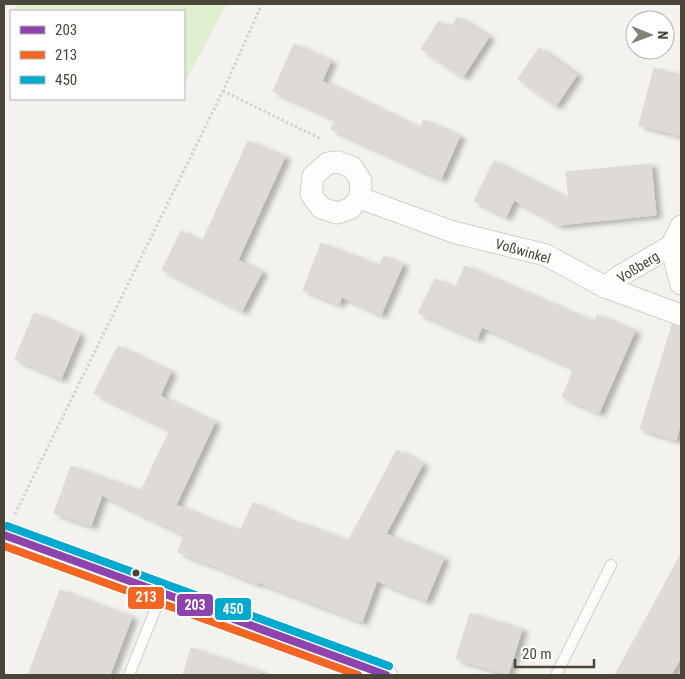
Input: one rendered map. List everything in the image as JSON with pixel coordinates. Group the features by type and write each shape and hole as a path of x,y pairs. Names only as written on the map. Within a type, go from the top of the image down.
{"street":[{"path":"338,162 352,167 361,181 360,198 350,209 337,213 321,208 311,194 314,176 328,163 338,162"},
{"name":"Voßwinkel","path":"360,198 453,232 546,254 605,288 681,315"},
{"name":"Voßberg","path":"605,288 620,276 670,246 681,226"},
{"name":"Voßberg","path":"670,246 681,284"},
{"path":"4,536 386,675"}],"lane":[{"path":"556,675 611,565"},
{"path":"129,675 162,593"}],"path":[{"path":"4,536 223,91 262,4"},
{"path":"223,91 319,138 328,163"}],"green space":[{"path":"17,4 227,4 185,82 185,10 14,10"}],"building":[{"path":"458,17 489,37 463,77 421,49 439,21 451,28"},
{"path":"294,44 331,61 322,81 420,128 424,120 460,136 441,179 331,129 335,119 273,91"},
{"path":"539,48 577,75 556,106 518,79"},
{"path":"654,68 681,75 681,136 639,125"},
{"path":"248,141 285,157 238,260 262,272 242,311 162,270 181,231 202,242"},
{"path":"494,161 569,199 566,172 651,164 656,215 558,225 514,200 506,217 474,201"},
{"path":"321,243 379,266 384,256 403,264 381,315 342,297 339,304 303,290"},
{"path":"465,266 594,322 597,315 635,331 599,413 562,397 574,368 482,327 477,339 418,313 435,279 455,288"},
{"path":"34,313 80,334 61,379 15,359"},
{"path":"672,325 681,327 681,422 676,440 640,429"},
{"path":"118,346 171,372 160,396 215,422 176,505 240,531 253,503 298,524 299,522 348,541 397,450 423,464 386,534 444,558 426,601 377,581 362,622 258,582 257,584 178,552 184,535 102,495 91,526 54,513 71,466 141,491 170,430 94,393"},
{"path":"681,554 681,658 671,675 615,675"},
{"path":"60,590 132,617 110,675 28,675"},
{"path":"470,613 522,629 508,675 456,659"},
{"path":"191,648 262,672 261,675 183,675"}],"transit line":[{"name":"450","path":"7,526 389,666"},
{"name":"203","path":"4,535 386,675"},
{"name":"213","path":"4,546 358,675"}]}
